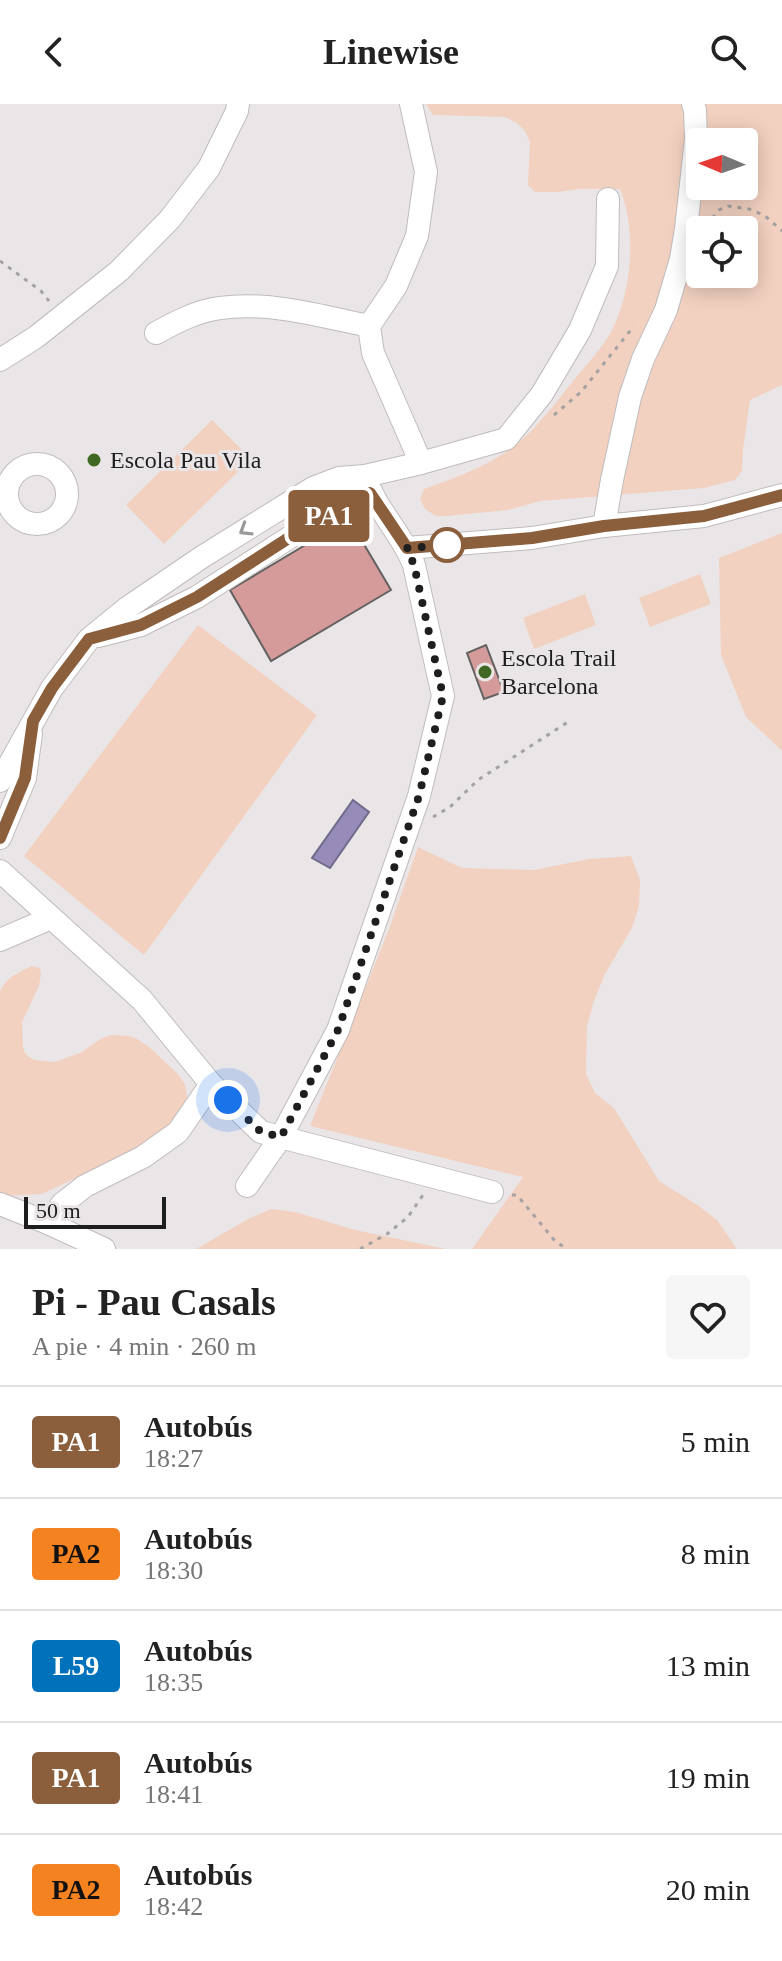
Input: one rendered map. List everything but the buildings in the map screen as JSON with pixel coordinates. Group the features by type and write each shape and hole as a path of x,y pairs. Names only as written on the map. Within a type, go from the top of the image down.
{"street":[{"path":"411,104 426,172 417,236 396,286 369,326 373,353 421,463"},
{"path":"604,526 630,397 643,359 666,310 681,259 696,139 693,104"},
{"path":"0,360 36,337 119,271 170,219 209,168 239,106"},
{"path":"89,639 141,625 197,597 367,485 421,463 506,439 542,394 580,330 607,266 608,199"},
{"path":"156,333 185,317 220,308 267,307 369,326"},
{"path":"0,781 52,688 89,639 127,608 313,488 339,478 367,485 407,548 414,565 443,696 419,796 338,1030 281,1137 247,1186"},
{"path":"407,548 532,538 604,526 704,516 782,495"},
{"path":"0,838 25,778 33,721"},
{"path":"4,882 51,918 142,1000 211,1084 261,1132 492,1192"},
{"path":"0,940 51,918"},
{"path":"48,1223 62,1204 85,1186 143,1157 178,1132 211,1084"},
{"path":"0,1204 104,1249"}],"path":[{"path":"715,216 728,206 749,209 764,215 782,231"},
{"path":"0,261 41,291 62,316"},
{"path":"545,422 581,392 638,320"},
{"path":"408,830 450,807 478,780 571,720"},
{"path":"360,1249 387,1234 408,1217 424,1193 429,1176"},
{"path":"492,1192 517,1195 555,1241 567,1249"}],"shaded area":[{"path":"426,104 782,104 782,385 750,400 742,471 735,480 704,488 540,501 508,510 447,516 436,516 425,509 420,499 424,489 484,465 517,444 540,422 611,332 628,280 629,223 620,189 535,192 528,185 530,142 517,123 505,117 433,115"},
{"path":"212,420 251,459 164,544 126,505"},
{"path":"782,533 782,751 746,717 721,655 719,558"},
{"path":"700,574 711,604 650,627 639,598"},
{"path":"585,594 596,625 534,649 523,618"},
{"path":"198,625 317,715 144,955 24,856"},
{"path":"353,800 369,812 330,868 312,858"},
{"path":"418,847 462,868 534,870 589,859 631,856 640,880 639,906 632,928 605,974 594,1001 587,1026 586,1074 595,1093 614,1108 659,1181 717,1220 737,1249 472,1249 523,1177 310,1126 389,929"},
{"path":"32,966 40,968 41,974 39,986 22,1022 23,1047 29,1057 55,1062 80,1053 102,1038 130,1036 149,1047 177,1073 185,1084 187,1097 176,1121 135,1150 42,1194 0,1196 0,992 9,979"},
{"path":"271,1209 295,1212 355,1230 446,1249 196,1249"}],"bus line":[{"name":"PA1","path":"0,838 25,778 33,721 52,688 89,639 141,625 197,597 298,532 370,493 407,548 532,538 604,526 704,516 782,495"}],"place":[{"name":"Escola Pau Vila","path":"94,460"},
{"name":"Escola Trail Barcelona","path":"485,672"}],"route":[{"path":"228,1100 261,1132 281,1137 338,1030 419,796 443,696 414,565 407,548 447,545"}]}
